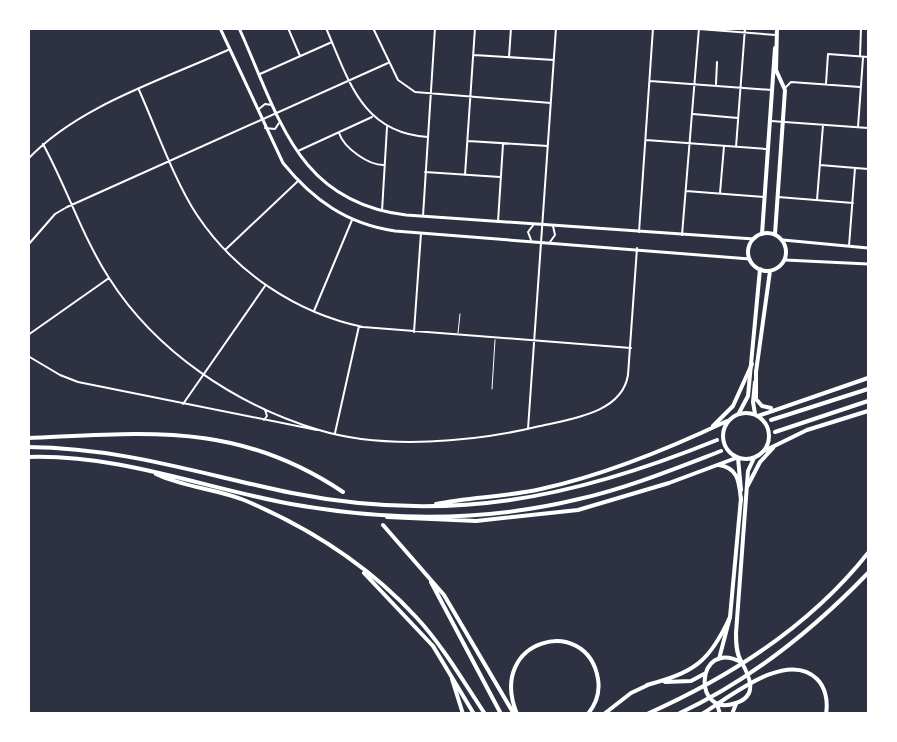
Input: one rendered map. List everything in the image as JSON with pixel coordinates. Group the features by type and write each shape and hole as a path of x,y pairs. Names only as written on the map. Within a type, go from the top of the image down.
{"main road":[{"path":"762,234 774,90 772,71 777,28"},
{"path":"775,47 776,70 785,90 775,234"},
{"path":"762,234 775,234 783,240 786,250 785,260 776,269 760,269 750,259 749,248 753,239 762,234"},
{"path":"425,506 541,489 607,470 709,430 739,413 747,396 752,364 760,269"},
{"path":"764,451 770,435 768,427 756,415 753,402 770,270"},
{"path":"709,430 733,406 752,364"},
{"path":"756,370 756,399 762,406 777,408"},
{"path":"739,413 756,415 868,378"},
{"path":"771,420 868,389"},
{"path":"775,432 868,400"},
{"path":"732,714 736,704 748,694 751,683 750,674 741,662 736,644 748,471 754,458 764,451 807,430 868,411"},
{"path":"719,659 730,617 742,477 737,458 724,445 722,435 727,421"},
{"path":"28,438 148,432 213,439 236,443 291,463 343,492"},
{"path":"28,447 117,453 291,493 342,501 425,506 476,506 542,496 608,480 717,440"},
{"path":"747,487 760,462 774,447"},
{"path":"377,515 450,517 544,507 611,490 721,451"},
{"path":"28,457 79,460 147,470 289,503 394,519 455,521 543,516 614,501 737,458 754,458"},
{"path":"715,465 731,468 736,473 741,500"},
{"path":"147,470 162,477 221,492 273,513 311,533 351,561 416,617 447,655 485,714"},
{"path":"383,525 425,570 444,595 515,714"},
{"path":"647,714 722,677 760,651 811,612 868,553"},
{"path":"351,561 425,635 445,662 474,714"},
{"path":"425,570 501,714"},
{"path":"678,714 766,662 821,619 868,573"},
{"path":"604,714 631,693 697,667 716,646 730,617"},
{"path":"425,635 451,676 459,693 463,714"},
{"path":"515,714 510,694 513,668 528,649 542,642 556,641 577,647 590,658 597,671 599,686 596,700 588,714"},
{"path":"647,686 691,681 704,674 710,665 719,659 732,658 741,662"},
{"path":"702,714 772,672 795,668 815,676 824,690 826,714"},
{"path":"704,674 705,691 716,703 720,714"},
{"path":"716,703 736,704"}],"street":[{"path":"220,28 275,151 298,181 326,206 352,220 379,229 637,248 750,259"},
{"path":"239,28 296,151 328,186 358,204 382,211 423,216 753,239"},
{"path":"288,28 300,56"},
{"path":"326,28 349,81 372,117 387,127 406,134 428,137"},
{"path":"373,28 388,63 398,80 407,89 431,94 551,103"},
{"path":"423,216 435,28"},
{"path":"465,175 475,28"},
{"path":"509,57 511,28"},
{"path":"528,429 556,28"},
{"path":"639,232 653,28"},
{"path":"736,147 745,28"},
{"path":"858,127 861,28"},
{"path":"682,235 699,29 776,36"},
{"path":"260,74 332,42"},
{"path":"28,159 43,144 90,112 230,50"},
{"path":"826,84 828,54 868,57"},
{"path":"474,55 554,60"},
{"path":"716,84 717,62"},
{"path":"28,244 54,214 71,205 388,63"},
{"path":"650,81 774,90"},
{"path":"785,90 791,82 861,87"},
{"path":"139,90 196,214 225,250 266,285 314,311 358,326 631,348"},
{"path":"258,112 263,105 274,106"},
{"path":"693,114 738,118"},
{"path":"296,151 372,117"},
{"path":"265,128 275,129 280,119"},
{"path":"771,121 868,128"},
{"path":"817,200 823,125"},
{"path":"382,211 387,127"},
{"path":"339,133 360,156 376,164 385,165"},
{"path":"645,140 769,149"},
{"path":"468,141 548,146"},
{"path":"498,222 503,143"},
{"path":"43,144 71,205 109,278 155,334 204,375 265,410 319,430"},
{"path":"720,193 724,146"},
{"path":"820,165 868,168"},
{"path":"849,246 855,168"},
{"path":"426,172 500,177"},
{"path":"225,250 298,181"},
{"path":"686,190 766,197"},
{"path":"777,197 853,203"},
{"path":"314,311 352,220"},
{"path":"531,240 528,232 534,224"},
{"path":"550,242 555,235 553,226"},
{"path":"414,332 421,233"},
{"path":"783,240 868,248"},
{"path":"28,356 43,366 78,382 335,433 391,440 438,441 528,429 574,417 614,401 627,383 637,248"},
{"path":"785,260 868,264"},
{"path":"28,335 109,278"},
{"path":"183,404 266,285"},
{"path":"335,433 358,326"},
{"path":"261,420 267,416 265,410"}],"lane":[{"path":"458,335 460,314"},
{"path":"492,389 495,338"}]}
